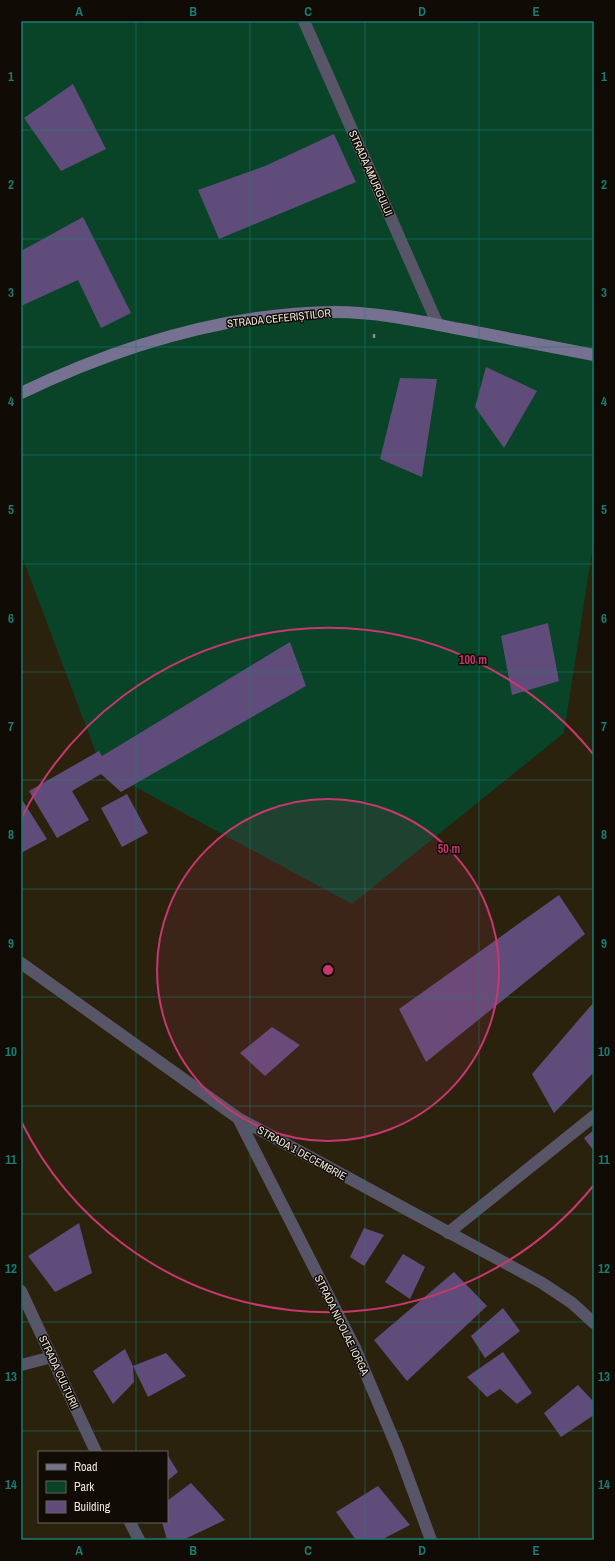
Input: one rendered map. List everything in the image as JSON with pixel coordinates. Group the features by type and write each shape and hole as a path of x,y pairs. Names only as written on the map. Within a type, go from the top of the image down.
{"street":[{"name":"STRADA AMURGULUI","path":"304,21 438,325"},
{"name":"STRADA CEFERIȘTILOR","path":"21,393 66,371 134,346 214,325 289,315 335,312 376,315 438,325 594,355"},
{"name":"STRADA 1 DECEMBRIE","path":"21,963 238,1118 542,1283 572,1303 594,1323"},
{"path":"448,1233 594,1116"},
{"name":"STRADA NICOLAE IORGA","path":"238,1118 356,1348 398,1450 432,1540"},
{"name":"STRADA CULTURII","path":"21,1292 96,1451"},
{"path":"21,1364 52,1357"},
{"path":"130,1523 139,1540"}],"green space":[{"path":"21,21 594,21 594,539 564,733 352,904 102,769 21,554"}],"building":[{"path":"73,84 106,149 61,171 24,118"},
{"path":"334,134 356,182 219,239 198,190 265,166"},
{"path":"83,217 131,313 101,328 78,280 21,306 21,251"},
{"path":"486,367 537,391 504,448 475,407"},
{"path":"400,378 437,379 422,477 380,459"},
{"path":"548,623 559,681 512,695 501,636"},
{"path":"290,642 306,686 121,792 101,774 72,791 89,820 57,838 29,791 99,751 102,756"},
{"path":"127,794 148,833 122,847 101,808"},
{"path":"21,798 47,839 21,853"},
{"path":"559,895 585,934 426,1062 399,1009"},
{"path":"594,1002 594,1072 554,1113 532,1074"},
{"path":"272,1027 300,1045 265,1076 240,1053"},
{"path":"594,1130 594,1151 584,1138"},
{"path":"79,1223 92,1273 55,1292 28,1256"},
{"path":"364,1228 384,1235 364,1266 350,1257"},
{"path":"403,1254 425,1267 410,1299 385,1282"},
{"path":"454,1272 487,1306 407,1381 374,1340"},
{"path":"503,1308 520,1331 485,1358 471,1336"},
{"path":"125,1349 133,1366 134,1382 113,1404 93,1371"},
{"path":"503,1352 532,1393 517,1404 500,1389 487,1397 467,1377"},
{"path":"166,1353 186,1376 148,1397 133,1366"},
{"path":"578,1385 594,1402 594,1415 561,1437 544,1413"},
{"path":"168,1456 178,1472 168,1480"},
{"path":"191,1483 225,1520 183,1540 167,1540 162,1523 168,1523 168,1500"},
{"path":"378,1486 410,1525 381,1540 356,1540 336,1512"}]}
